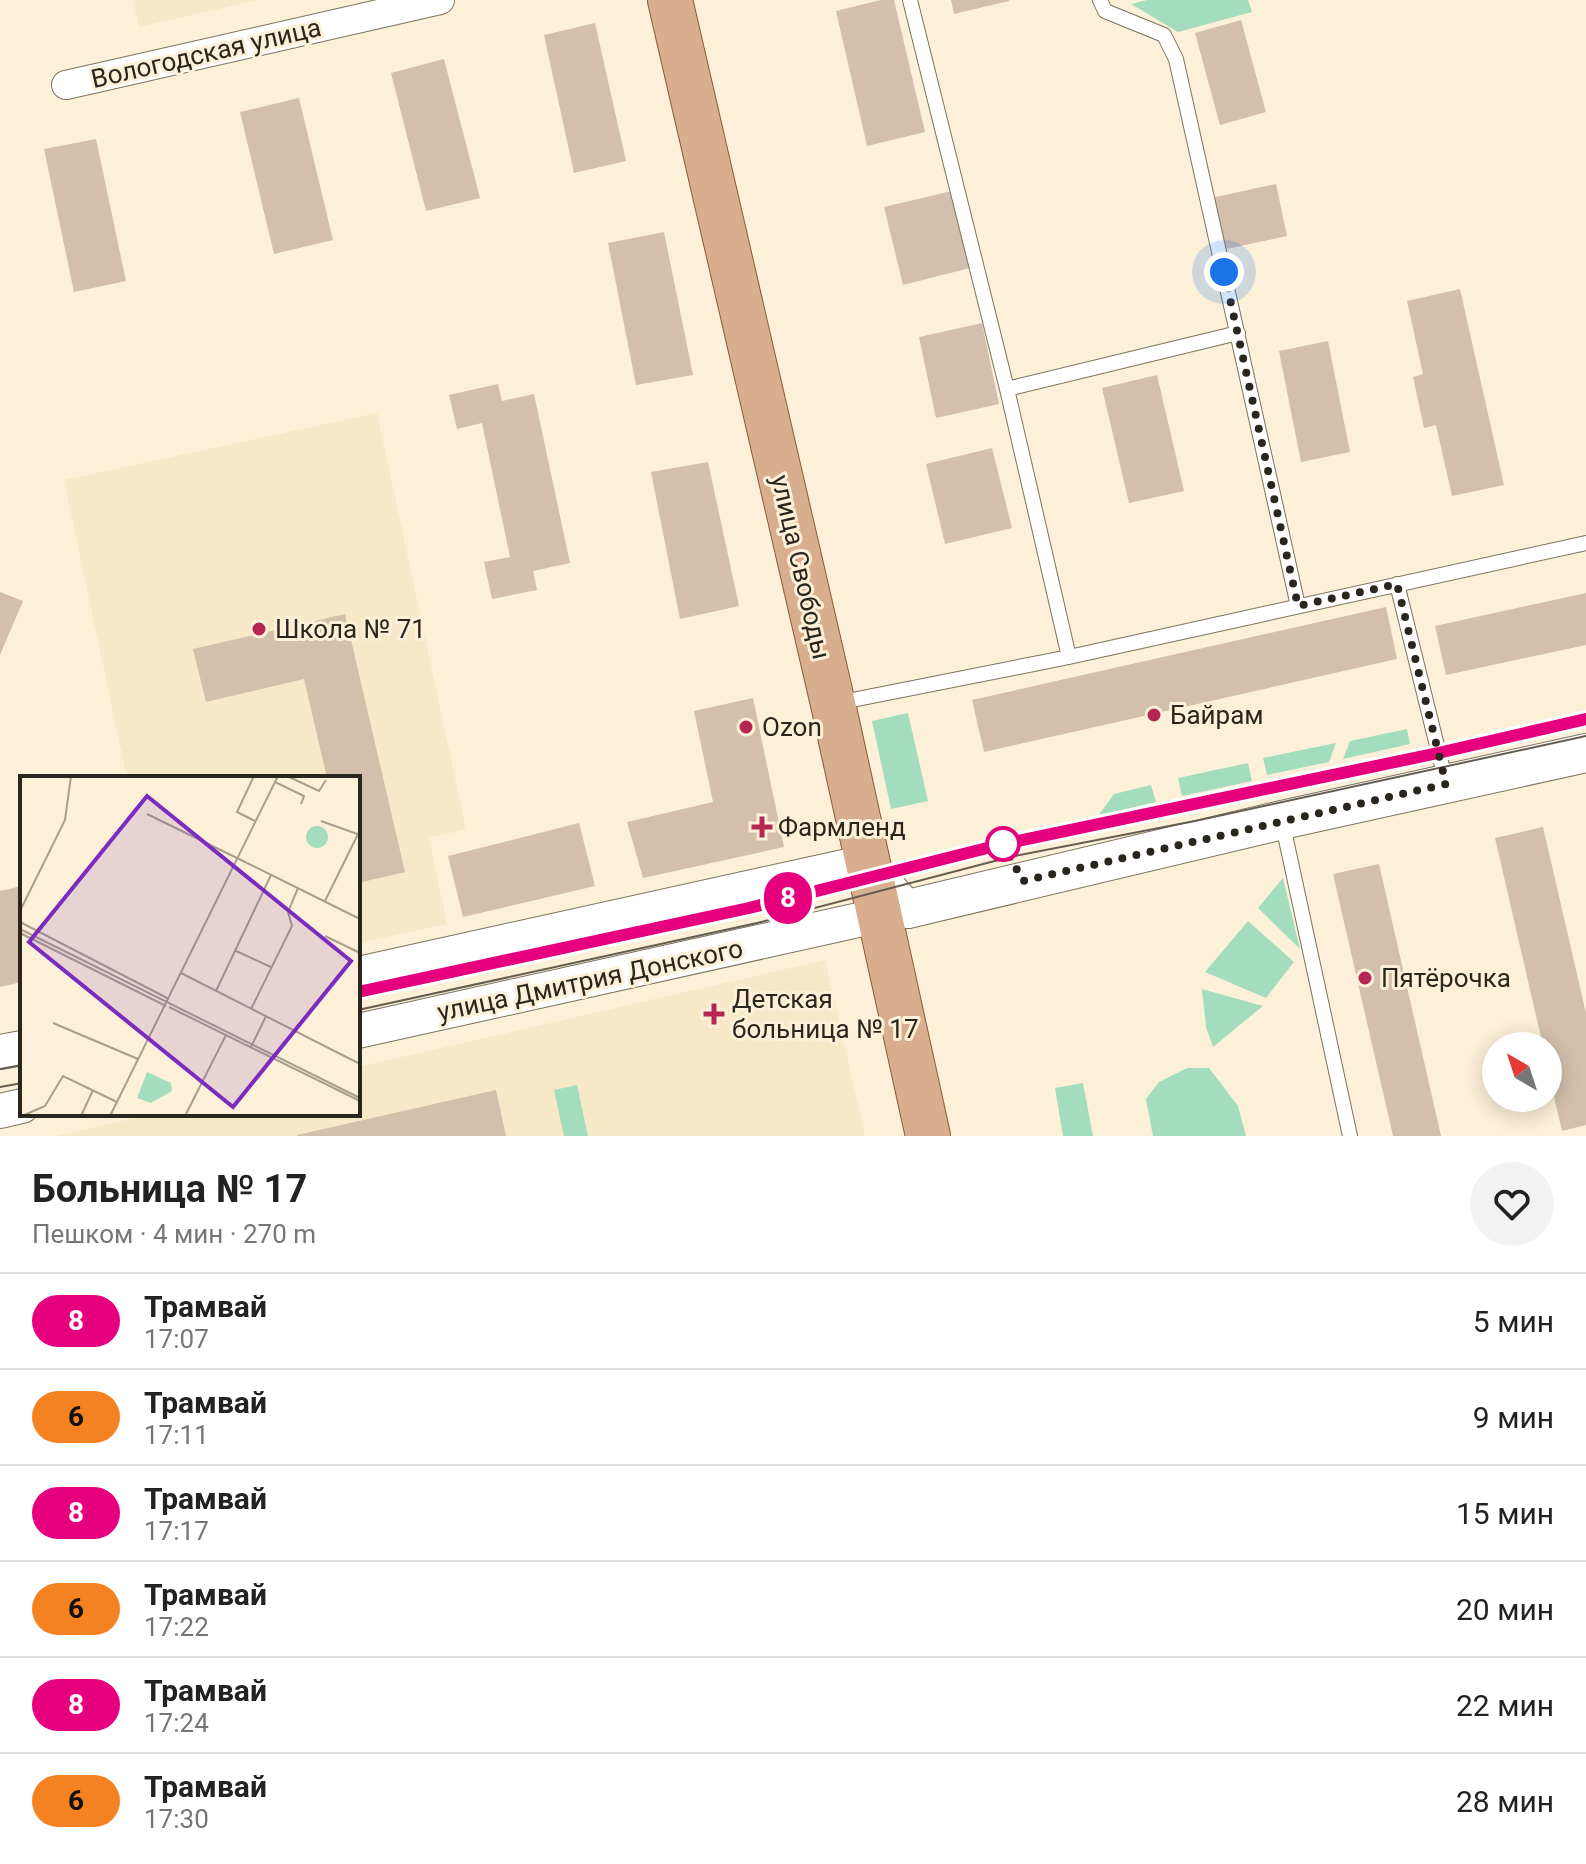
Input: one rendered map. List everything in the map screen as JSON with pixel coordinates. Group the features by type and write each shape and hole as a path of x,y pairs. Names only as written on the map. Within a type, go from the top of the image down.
{"main road":[{"name":"улица Свободы","path":"670,0 833,704 866,862 893,912 928,1136"},
{"path":"893,912 1282,820 1586,753"}],"street":[{"name":"Вологодская улица","path":"66,85 440,0"},
{"path":"360,974 866,862"},
{"name":"улица Дмитрия Донского","path":"360,1031 893,912"},
{"path":"0,1052 20,1048"},
{"path":"0,1111 20,1106"}],"lane":[{"path":"910,0 1007,389 1069,657"},
{"path":"1100,0 1105,11 1164,35 1176,59 1298,606"},
{"path":"1007,389 1238,333"},
{"path":"833,704 1069,657 1586,543"},
{"path":"1397,584 1446,784"},
{"path":"1282,820 1350,1136"}],"shaded area":[{"path":"133,0 258,0 139,27"},
{"name":"Школа № 71","path":"377,413 466,829 429,838 447,924 360,943 360,776 127,776 64,480"},
{"name":"Детская больница № 17","path":"825,960 865,1136 56,1136 143,1116 360,1116 360,1067"}],"green space":[{"path":"1147,0 1248,0 1252,12 1178,32 1131,4"},
{"path":"908,713 928,801 891,809 872,721"},
{"path":"1407,729 1410,744 1343,759 1350,741"},
{"path":"1336,743 1329,762 1267,775 1263,758"},
{"path":"1248,763 1252,781 1182,796 1178,778"},
{"path":"1151,785 1156,802 1098,816 1114,794"},
{"path":"1283,878 1300,949 1258,908"},
{"path":"1248,921 1294,962 1266,998 1205,972"},
{"path":"1202,989 1263,1006 1213,1047 1206,1027"},
{"path":"1187,1068 1209,1068 1238,1106 1246,1136 1153,1136 1146,1099 1159,1082"},
{"path":"1083,1083 1093,1136 1063,1136 1055,1088"},
{"path":"577,1085 588,1136 564,1136 554,1090"}],"building":[{"path":"881,0 894,0 925,132 867,146 836,11"},
{"path":"951,0 1009,0 1009,1 954,14"},
{"path":"1241,20 1266,112 1220,125 1195,33"},
{"path":"595,23 626,161 574,173 544,35"},
{"path":"444,59 480,198 426,211 391,73"},
{"path":"299,98 333,240 274,254 240,112"},
{"path":"96,139 126,281 74,292 44,149"},
{"path":"1276,184 1287,236 1222,250 1211,198"},
{"path":"952,191 970,268 903,285 884,207"},
{"path":"664,232 693,375 636,385 608,243"},
{"path":"1460,289 1504,485 1452,496 1436,425 1424,428 1413,377 1423,374 1407,301"},
{"path":"982,323 999,404 936,418 919,337"},
{"path":"1328,341 1350,452 1301,462 1279,351"},
{"path":"1157,375 1184,491 1129,503 1102,388"},
{"path":"498,384 502,401 534,394 570,563 533,571 537,590 492,599 484,562 510,557 482,423 457,429 449,395"},
{"path":"992,448 1012,528 945,544 926,464"},
{"path":"708,462 739,606 680,619 651,472"},
{"path":"0,592 23,601 0,655"},
{"path":"1586,593 1586,645 1446,675 1435,626"},
{"path":"1386,607 1397,659 984,752 972,700"},
{"path":"345,614 405,872 360,883 360,776 327,776 304,679 206,702 193,649"},
{"path":"753,698 784,847 643,878 627,822 713,802 694,711"},
{"path":"579,823 595,886 463,917 448,856"},
{"path":"1543,827 1586,1013 1586,1125 1562,1131 1558,1112 1562,1112 1562,1032 1540,1032 1495,838"},
{"path":"1379,864 1441,1136 1393,1136 1333,874"},
{"path":"20,886 20,982 0,987 0,891"},
{"path":"496,1090 506,1136 297,1136 297,1135"}],"tram line":[{"path":"360,992 749,908 1003,844 1586,719"},
{"name":"8","path":"360,992 749,908 1003,844 1586,719"},
{"path":"360,1010 757,923 1010,857 1195,821 1586,736"},
{"path":"0,1069 20,1065"},
{"path":"0,1087 20,1083"}],"place":[{"name":"Школа № 71","path":"259,629"},
{"name":"Байрам","path":"1154,715"},
{"name":"Ozon","path":"746,727"},
{"name":"Фармленд","path":"762,827"},
{"name":"Пятёрочка","path":"1365,978"},
{"name":"Детская больница № 17","path":"714,1014"}],"route":[{"path":"1003,844 1023,881 1446,784 1397,584 1298,606 1224,272"}]}
